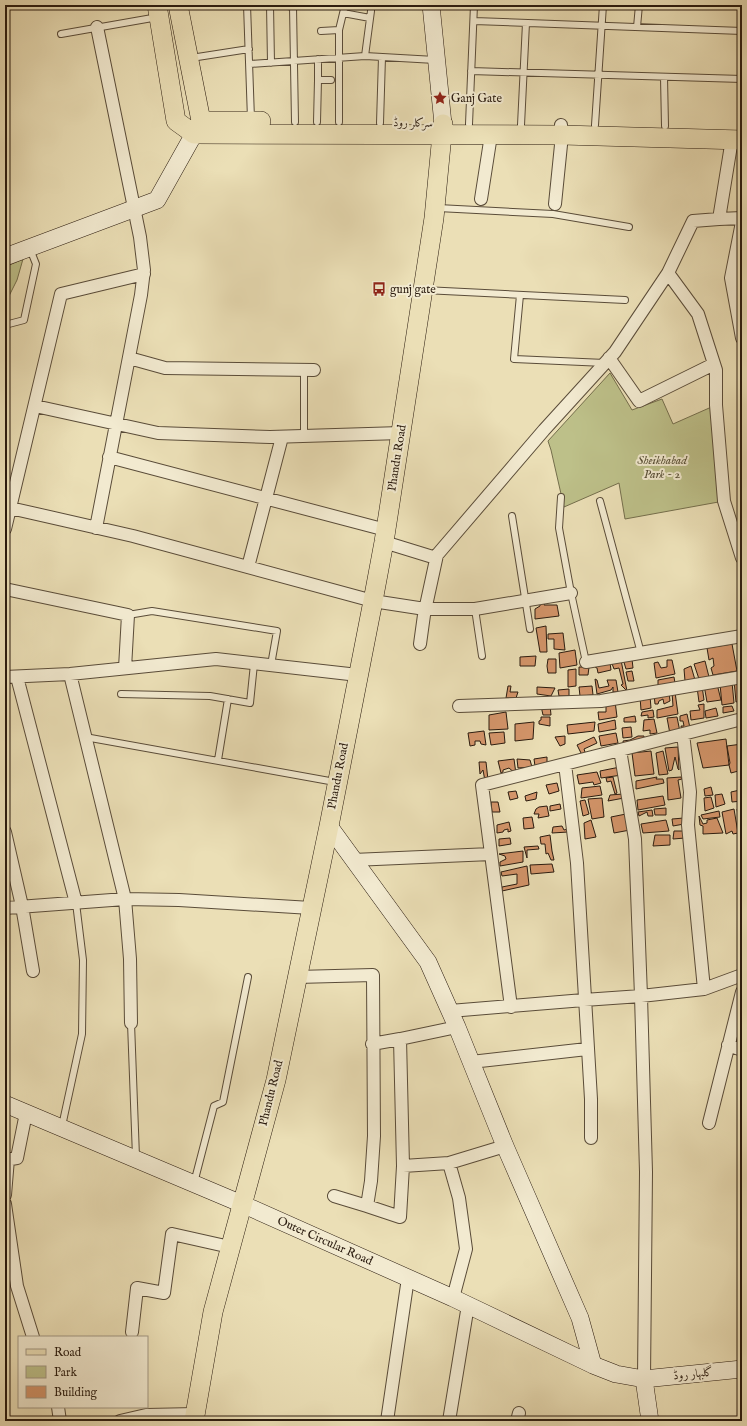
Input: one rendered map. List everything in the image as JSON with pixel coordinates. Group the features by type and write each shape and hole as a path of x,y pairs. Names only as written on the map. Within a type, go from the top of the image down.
{"main road":[{"path":"178,5 189,58 198,127"},
{"path":"158,11 176,121 198,127 442,129 491,135 562,130 738,133"},
{"name":"سرکلر روڈ","path":"198,127 251,121 380,123 442,129 469,124 521,125 562,130 595,125 665,126 738,133"},
{"name":"Phandu Road","path":"195,1418 213,1312 276,1080 373,601 401,433 434,208 442,129"}],"street":[{"path":"431,5 442,129"},
{"path":"96,528 144,274 135,208 97,27"},
{"path":"5,256 157,200 198,127"},
{"path":"555,204 562,130"},
{"path":"718,219 738,133"},
{"path":"482,199 491,135"},
{"path":"420,644 425,610 437,555 544,430 615,352 668,272 693,221 742,218"},
{"path":"742,222 731,278 742,338"},
{"path":"668,272 698,314 716,370 716,405 724,501 742,558"},
{"path":"5,529 61,294 144,274"},
{"path":"129,358 165,368 309,370"},
{"path":"607,361 639,401 714,364"},
{"path":"34,406 158,433 282,437 401,433"},
{"path":"248,567 282,437"},
{"path":"110,456 266,499 385,536 436,558"},
{"path":"10,508 133,536 373,601 425,610 475,609 571,593"},
{"path":"5,589 128,615 125,668"},
{"path":"586,662 742,636"},
{"path":"76,902 11,677 70,674 216,659 358,675"},
{"path":"70,674 125,899 130,959 131,1023"},
{"path":"459,706 601,701 742,676"},
{"path":"511,1007 482,785 742,719"},
{"path":"683,734 690,792 688,825 704,989"},
{"path":"620,750 635,839 646,1172 644,1379 650,1421"},
{"path":"565,764 577,863 591,1099 591,1138"},
{"path":"328,826 428,962 457,1027 505,1146 580,1318 593,1365"},
{"path":"5,832 22,906 33,971"},
{"path":"353,860 491,854"},
{"path":"5,908 125,899 179,900 312,908"},
{"path":"297,977 373,975 372,1044 374,1136 367,1206"},
{"path":"450,1011 641,996 704,989 742,975"},
{"path":"709,1123 742,992"},
{"path":"372,1044 457,1027"},
{"path":"334,1196 400,1217 403,1166 400,1039"},
{"path":"728,1045 742,1050"},
{"path":"471,1062 587,1049"},
{"name":"Outer Circular Road","path":"5,1104 242,1204 453,1298 593,1365 616,1374 644,1379"},
{"path":"5,1195 7,1160 17,1158 26,1113"},
{"path":"403,1166 449,1163 505,1146"},
{"path":"449,1163 459,1198 466,1249 453,1298"},
{"path":"5,1204 17,1286 33,1336"},
{"path":"132,1332 137,1288 164,1293 172,1234 230,1247"},
{"path":"387,1421 408,1278"},
{"path":"449,1421 468,1305"},
{"name":"گلبہار روڈ","path":"644,1379 742,1369"},
{"path":"58,1408 60,1421"},
{"path":"120,1421 146,1415 195,1418"}],"lane":[{"path":"247,5 251,121"},
{"path":"270,5 271,63"},
{"path":"284,5 293,7 295,122"},
{"path":"339,122 339,30 345,5"},
{"path":"365,56 371,5"},
{"path":"469,124 474,5"},
{"path":"595,125 603,5"},
{"path":"637,27 639,5"},
{"path":"62,34 97,27 158,11"},
{"path":"343,14 370,18"},
{"path":"474,21 742,31"},
{"path":"521,125 526,23"},
{"path":"321,31 339,30"},
{"path":"189,58 249,49"},
{"path":"250,64 365,56 436,60"},
{"path":"380,123 382,57"},
{"path":"317,122 318,59"},
{"path":"471,71 742,79"},
{"path":"664,77 665,126"},
{"path":"318,80 330,80"},
{"path":"434,208 553,214 629,227"},
{"path":"5,325 24,320 36,264 29,247"},
{"path":"422,290 625,300"},
{"path":"520,295 514,359 607,361"},
{"path":"304,436 309,370"},
{"path":"561,497 559,528 586,662"},
{"path":"600,502 641,653"},
{"path":"512,516 530,629"},
{"path":"475,609 482,656"},
{"path":"128,615 152,611 277,632 271,666"},
{"path":"121,694 210,696 250,703 254,664"},
{"path":"218,760 228,699"},
{"path":"85,737 337,782"},
{"path":"62,1128 82,1034 83,960 76,902"},
{"path":"194,1184 214,1106 223,1102 248,977"},
{"path":"131,1023 136,1160"}],"green space":[{"path":"23,259 17,280 5,304 5,267"},
{"name":"Sheikhabad Park - 2","path":"610,373 632,410 662,399 673,424 716,405 724,501 625,519 619,483 564,507 548,441"}],"building":[{"path":"545,602 544,605 557,605 559,616 535,619 535,609 540,606 540,603"},
{"path":"546,626 547,652 540,652 536,628"},
{"path":"563,633 565,650 554,649 554,639 548,639 548,634"},
{"path":"732,644 737,671 713,675 711,668 714,666 713,658 709,660 707,648"},
{"path":"575,650 577,665 560,668 559,653"},
{"path":"536,656 535,666 520,666 520,657"},
{"path":"548,659 556,659 556,673 548,673"},
{"path":"623,659 632,659 633,668 626,669"},
{"path":"621,660 627,691 621,685 623,684 619,668 614,669 611,661"},
{"path":"667,660 672,660 675,674 656,678 654,663 658,662 661,668 667,667"},
{"path":"705,661 709,677 699,679 694,664"},
{"path":"610,663 611,670 598,673 597,668 595,667 596,664"},
{"path":"691,666 695,680 685,681 684,669"},
{"path":"579,667 589,667 588,675 579,675"},
{"path":"576,669 576,686 568,687 568,670"},
{"path":"632,671 634,681 628,681 626,672"},
{"path":"674,677 675,683 658,687 658,680"},
{"path":"595,679 597,680 599,688 609,686 607,680 616,680 618,692 613,692 613,687 611,690 597,694"},
{"path":"739,679 742,700 736,702 734,680"},
{"path":"732,682 734,703 722,705 720,684"},
{"path":"717,684 721,700 707,702 704,685"},
{"path":"508,686 511,686 510,692 518,692 516,698 506,698"},
{"path":"592,686 593,695 580,696 579,687"},
{"path":"702,686 704,700 699,702 697,687"},
{"path":"537,687 555,688 551,696 537,694"},
{"path":"569,689 569,696 559,696 558,690"},
{"path":"669,692 670,701 664,704 663,699 659,701 658,704 655,704 654,694"},
{"path":"672,692 675,692 678,714 657,718 657,710 673,706"},
{"path":"650,696 651,708 641,710 640,697"},
{"path":"615,701 617,717 599,720 598,712 606,712 606,702"},
{"path":"704,704 704,718 691,720 690,711 700,710 698,705"},
{"path":"550,705 551,715 543,715 541,706"},
{"path":"732,706 734,711 723,713 723,707"},
{"path":"716,708 718,716 706,718 705,711"},
{"path":"653,710 654,717 648,718 648,715 641,716 642,712"},
{"path":"506,712 508,729 489,730 489,715"},
{"path":"687,714 690,728 682,730 681,726 684,726 683,721 680,721 680,716"},
{"path":"635,716 636,722 624,722 624,718"},
{"path":"541,717 550,717 550,726 539,724"},
{"path":"677,717 680,732 670,734 667,718"},
{"path":"654,719 657,733 650,734 650,730 643,731 644,720"},
{"path":"615,720 616,729 599,732 598,724"},
{"path":"534,722 533,739 515,741 515,724"},
{"path":"595,722 594,731 568,734 567,725"},
{"path":"631,727 632,737 623,738 622,728"},
{"path":"484,731 486,745 481,744 480,741 475,741 475,745 470,746 468,733"},
{"path":"504,732 505,743 491,745 489,733"},
{"path":"616,733 618,743 601,746 599,736"},
{"path":"565,736 565,744 560,746 555,737"},
{"path":"638,736 644,736 644,741 624,746 623,741 630,740"},
{"path":"594,737 597,743 584,749 585,752 582,755 577,745"},
{"path":"726,739 729,765 703,768 697,743"},
{"path":"742,744 742,770 731,773 727,746"},
{"path":"678,747 679,770 675,757 672,770 669,771 665,748"},
{"path":"651,751 654,774 635,776 632,753"},
{"path":"663,751 668,774 659,775 656,753"},
{"path":"547,757 547,764 535,766 534,759"},
{"path":"514,759 516,774 509,768 503,770 501,773 498,761"},
{"path":"517,759 530,760 532,767 518,768"},
{"path":"479,762 486,762 488,780 485,781 483,770 480,774"},
{"path":"620,767 622,775 601,778 600,771"},
{"path":"597,772 601,783 594,785 593,782 579,784 577,775"},
{"path":"613,777 617,793 615,794 611,781 607,782 606,778"},
{"path":"657,777 656,779 663,779 664,783 636,789 636,781"},
{"path":"681,777 682,779 678,780 681,798 668,800 667,778"},
{"path":"557,783 559,791 549,794 546,785"},
{"path":"600,786 602,795 581,798 582,788"},
{"path":"711,787 713,795 705,796 704,789"},
{"path":"740,790 742,801 732,802 731,792"},
{"path":"516,791 518,798 510,800 508,792"},
{"path":"537,792 536,799 526,801 525,796"},
{"path":"623,794 624,798 608,801 610,795"},
{"path":"722,794 725,804 716,807 715,795"},
{"path":"663,796 665,805 638,810 637,800"},
{"path":"711,797 714,808 705,811 704,798"},
{"path":"602,798 604,817 592,819 588,799"},
{"path":"585,800 589,814 583,816 580,801"},
{"path":"491,802 498,802 500,812 492,812"},
{"path":"560,804 561,809 550,811 550,806"},
{"path":"547,806 549,816 538,818 539,814 534,814 536,809 539,807"},
{"path":"666,808 666,815 655,815 654,809"},
{"path":"742,808 742,833 741,833 737,809"},
{"path":"734,809 738,833 733,834 732,831 726,834 722,812"},
{"path":"652,810 653,816 648,816 647,812 639,816 638,812"},
{"path":"719,811 720,817 703,819 701,815"},
{"path":"626,814 630,830 614,833 611,817"},
{"path":"699,816 703,824 707,823 707,820 717,818 723,833 703,834 703,826 700,825"},
{"path":"532,817 534,828 524,829 523,818"},
{"path":"684,818 684,824 673,826 672,819"},
{"path":"591,820 596,837 585,839 584,823"},
{"path":"666,820 669,831 643,833 641,824"},
{"path":"509,822 511,831 508,832 508,829 497,833 497,825"},
{"path":"562,826 564,830 568,829 568,832 552,833 553,827"},
{"path":"674,831 684,831 685,838 673,839"},
{"path":"550,835 554,860 551,860 548,853 546,854 545,844 541,844 540,837"},
{"path":"655,835 670,835 670,845 653,846"},
{"path":"510,838 511,844 499,846 499,839"},
{"path":"538,846 539,849 527,850 527,858 524,847"},
{"path":"523,851 523,862 500,866 500,862 506,859 505,856 499,854"},
{"path":"552,864 554,872 531,874 530,865"},
{"path":"527,866 529,885 502,891 502,887 517,884 517,874 502,876 501,872"}],"place":[{"name":"Ganj Gate","path":"440,98"},
{"name":"gunj gate","path":"379,289"}]}
